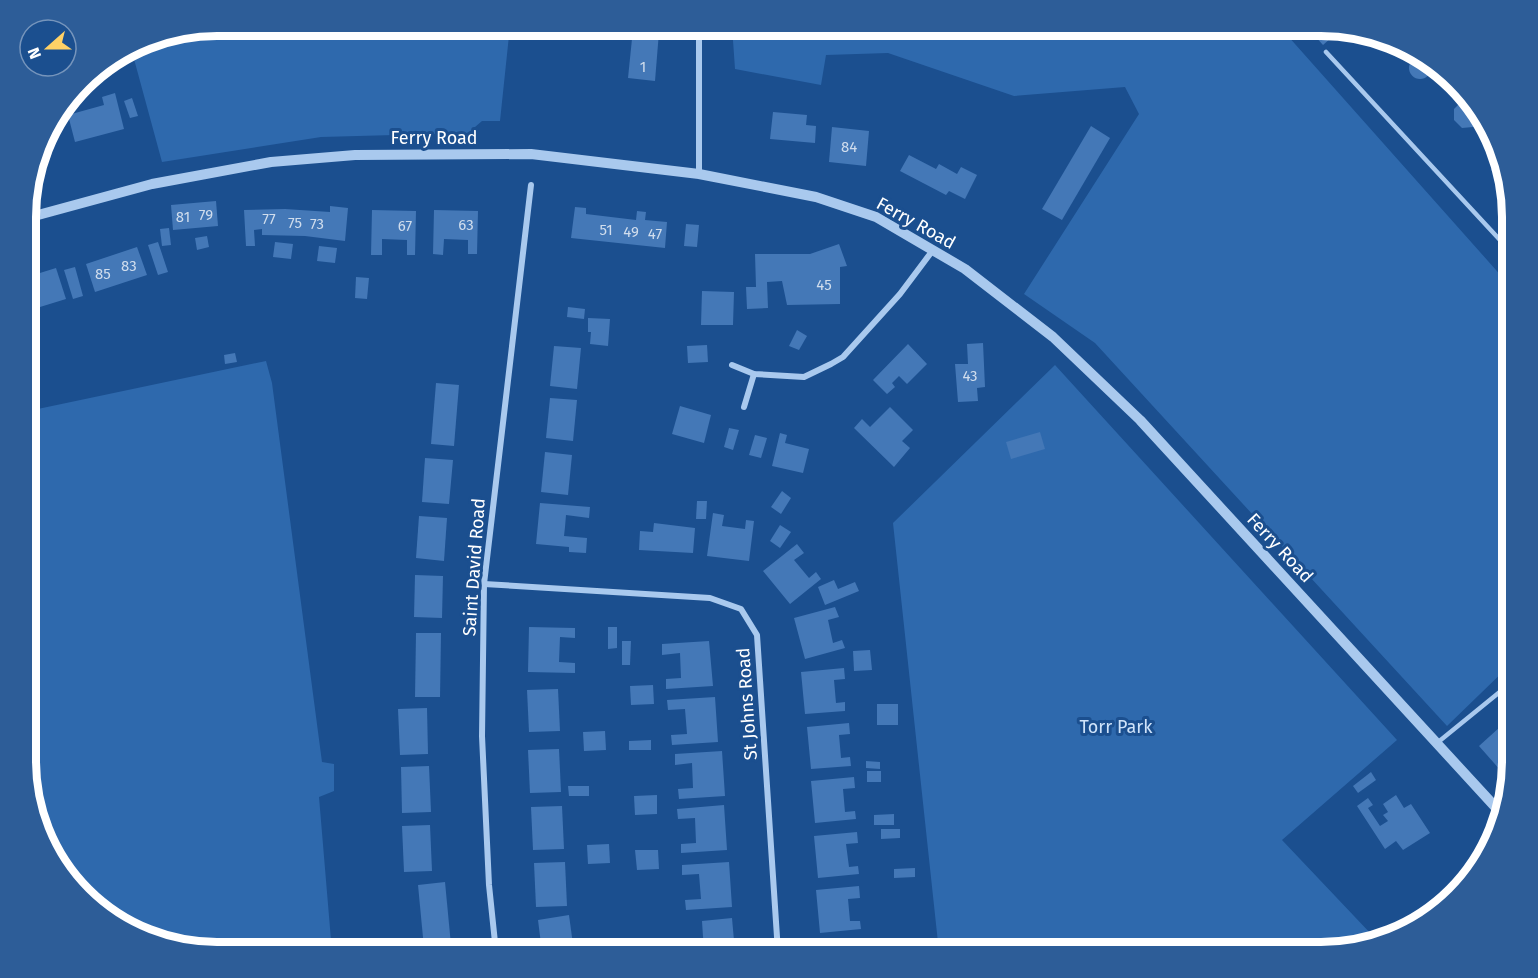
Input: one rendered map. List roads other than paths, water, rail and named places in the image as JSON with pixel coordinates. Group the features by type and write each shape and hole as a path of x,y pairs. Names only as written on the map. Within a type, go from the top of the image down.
{"street":[{"path":"699,36 699,174"},
{"name":"Ferry Road","path":"36,216 152,184 271,162 355,155 531,154 699,174 816,197 876,217 965,269 1053,337 1140,420 1496,807"},
{"name":"Saint David Road","path":"495,942 489,885 482,736 484,584 531,185"},
{"path":"732,365 754,374 804,377 831,364 843,357 900,294 933,250"},
{"path":"744,407 754,374"},
{"name":"St Johns Road","path":"484,584 710,598 741,609 757,635 777,942"}],"lane":[{"path":"1326,52 1502,242"},
{"path":"1437,743 1502,690"}],"park label":[{"name":"Torr Park","path":"1116,727"}]}
